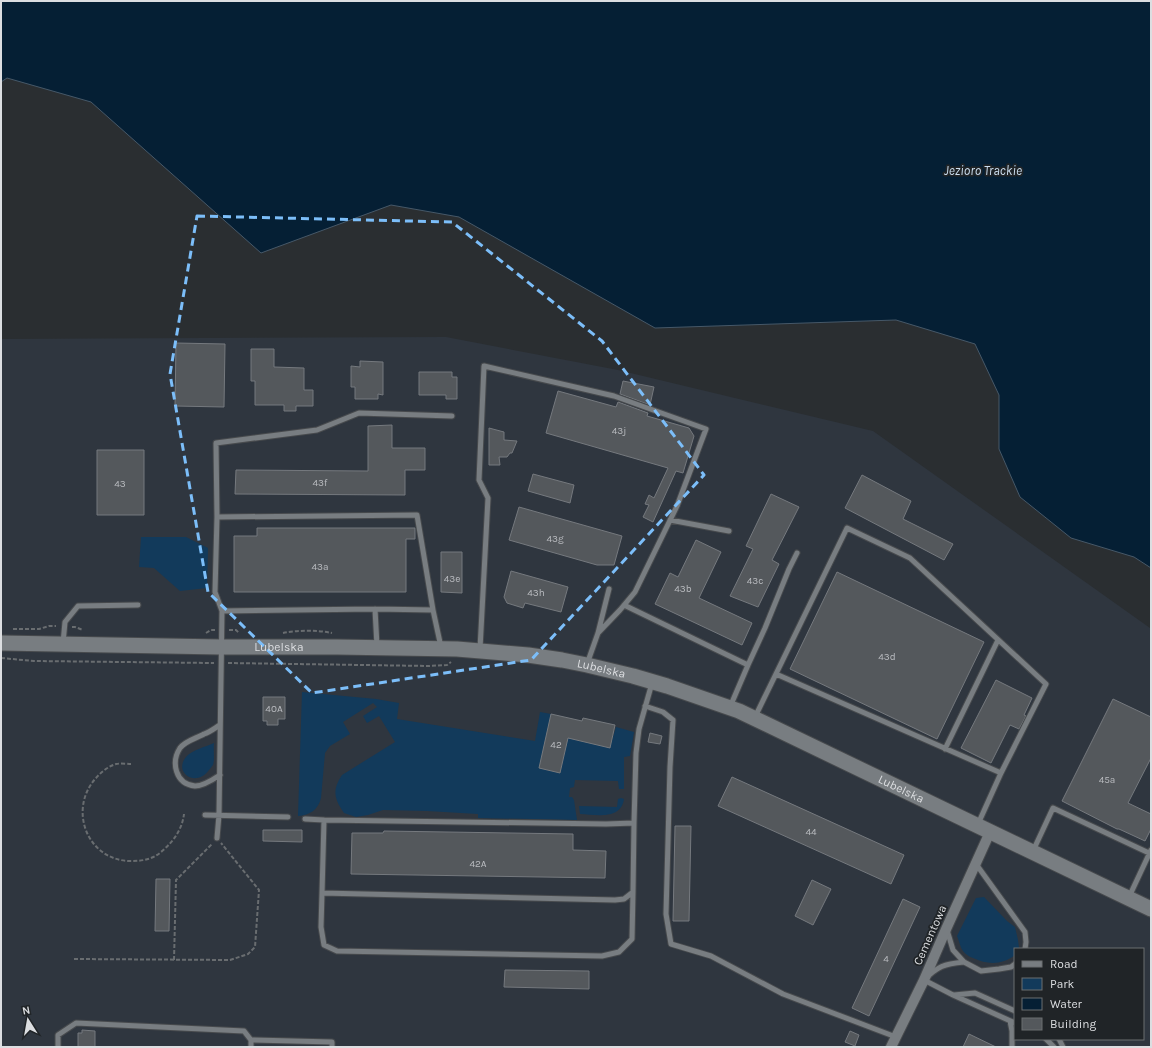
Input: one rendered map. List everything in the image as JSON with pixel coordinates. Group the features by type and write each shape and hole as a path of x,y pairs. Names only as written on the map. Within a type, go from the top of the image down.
{"street":[{"name":"Lubelska","path":"1,643 221,647 441,648 541,657 587,665 690,693 755,718 1151,909"},
{"name":"Cementowa","path":"891,1047 924,980 976,864 984,828"}],"lane":[{"path":"480,651 488,498 479,480 484,366 614,396 706,429 677,506 635,592 598,633"},
{"path":"217,838 220,775 222,611 215,592 217,517 216,443 317,430 360,413 452,416"},
{"path":"217,517 417,515 441,648"},
{"path":"670,520 729,531"},
{"path":"755,718 847,528 910,558 1046,684 1001,773 984,828"},
{"path":"730,708 797,553"},
{"path":"587,665 598,633 609,589"},
{"path":"63,644 65,622 78,606 138,605"},
{"path":"624,605 748,665"},
{"path":"222,611 375,609 433,610"},
{"path":"375,609 377,647"},
{"path":"945,749 998,640"},
{"path":"776,674 1001,773"},
{"path":"324,820 321,927 324,945 337,951 602,956 619,952 632,939 636,753 639,729 652,682"},
{"path":"645,706 663,712 673,720 670,767 666,914 671,944 711,956 783,994 896,1037"},
{"path":"220,725 180,747 175,760 176,772 183,782 195,786 209,782 220,775"},
{"path":"1033,852 1053,808 1150,852 1128,898"},
{"path":"205,815 288,817"},
{"path":"305,819 606,824 634,823"},
{"path":"976,864 1025,932 1025,948"},
{"path":"322,893 616,900 624,899 633,892"},
{"path":"947,927 953,950 964,962 981,971 1011,967 1014,965"},
{"path":"964,962 951,963 935,969 924,980 1012,1022 1012,1047"},
{"path":"954,995 975,993 1014,1011"},
{"path":"58,1047 58,1035 76,1023 244,1030 251,1040 251,1047"},
{"path":"251,1040 332,1042 332,1047"}],"path":[{"path":"1,658 34,661 429,666 447,665 456,658 457,649"},
{"path":"132,764 115,764 101,772 90,785 83,800 82,817 87,833 96,846 109,856 125,861 141,861 157,855 170,845 179,831 184,814"},
{"path":"74,959 174,960 230,960 248,954 255,947 259,890 217,838 176,880 174,960"}],"highlighted area":[{"path":"197,216 452,222 602,341 704,475 531,660 312,693 208,592 170,374"}],"shaded area":[{"path":"446,337 618,370 873,431 1151,630 1151,1047 1,1047 1,339"}],"green space":[{"path":"141,537 186,537 208,548 207,588 180,591 154,568 139,567"},
{"path":"302,692 376,699 399,703 397,719 535,741 540,712 551,714 539,768 560,773 568,736 579,741 610,747 616,727 634,732 630,756 624,757 624,789 619,789 618,781 575,780 574,787 570,788 569,797 572,797 574,800 577,820 478,818 478,814 427,811 383,810 356,817 344,813 336,799 337,785 342,775 395,742 379,716 367,723 363,716 377,707 373,703 343,722 350,734 330,746 325,753 320,802 316,809 310,813 298,816"},
{"path":"214,743 214,763 204,775 198,778 193,778 184,773 182,768 186,757 195,751"},
{"path":"618,799 624,799 622,806 613,813 607,815 580,814 579,806 617,807"},
{"path":"984,897 1007,921 1015,927 1019,948 1014,948 1014,956 1005,961 995,963 984,962 969,956 962,949 957,936 976,898"}],"water":[{"name":"Jezioro Trackie","path":"1,1 1151,1 1151,568 1134,557 1071,538 1020,497 999,449 999,395 975,344 896,320 655,328 459,217 391,205 261,253 91,102 7,78 1,82"}],"building":[{"path":"176,343 225,344 224,407 175,406"},
{"path":"251,349 274,349 274,367 304,368 304,390 313,390 313,406 296,406 296,411 284,411 284,405 255,405 255,381 251,381"},
{"path":"360,361 383,362 383,395 378,394 378,399 355,399 355,387 351,387 351,366 360,367"},
{"path":"419,372 452,372 452,377 457,377 457,399 446,399 446,395 419,395"},
{"path":"623,381 654,387 650,405 620,394"},
{"path":"558,391 616,407 618,402 648,413 647,416 689,428 694,436 683,473 676,471 653,522 643,517 649,505 645,504 649,495 654,498 668,468 546,433"},
{"path":"392,425 392,448 425,448 425,470 405,470 405,495 235,494 236,470 368,471 368,426"},
{"path":"489,428 504,432 504,440 517,441 512,453 510,453 507,457 499,457 500,465 489,465"},
{"path":"97,450 144,450 144,515 97,515"},
{"path":"533,474 574,485 570,503 528,491"},
{"path":"862,475 911,501 903,519 953,544 944,560 845,508"},
{"path":"771,494 799,507 772,560 779,564 758,607 730,596 753,549 746,546"},
{"path":"519,507 622,536 614,565 597,565 509,540"},
{"path":"257,528 415,528 415,539 406,539 406,592 234,592 234,536 257,536"},
{"path":"696,540 721,552 699,598 752,623 742,645 655,604 670,573 678,577"},
{"path":"441,552 462,552 462,593 441,592"},
{"path":"511,571 568,587 561,612 525,603 523,608 507,603 504,597"},
{"path":"837,572 984,642 937,739 790,669"},
{"path":"996,680 1032,698 1024,715 1026,716 1019,729 1010,725 991,763 961,748"},
{"path":"263,697 285,697 285,719 278,719 278,725 267,725 267,721 263,721"},
{"path":"1113,699 1151,717 1151,758 1128,803 1151,814 1151,829 1145,841 1117,829 1062,801"},
{"path":"551,714 582,721 583,718 615,725 610,748 568,738 560,773 539,768"},
{"path":"650,733 662,736 660,744 648,742"},
{"path":"732,777 904,855 891,884 718,806"},
{"path":"675,826 691,826 689,921 673,921"},
{"path":"263,830 302,830 302,842 263,841"},
{"path":"384,831 573,834 573,850 606,851 605,878 351,874 352,833 383,833"},
{"path":"156,879 170,879 169,931 155,931"},
{"path":"812,880 831,889 813,925 795,916"},
{"path":"903,899 920,907 869,1016 852,1008"},
{"path":"505,970 589,971 589,989 504,987"},
{"path":"82,1030 95,1031 95,1047 78,1047 78,1033 82,1033"},
{"path":"850,1031 859,1035 855,1046 845,1042"},
{"path":"969,1034 996,1047 963,1047"}]}
